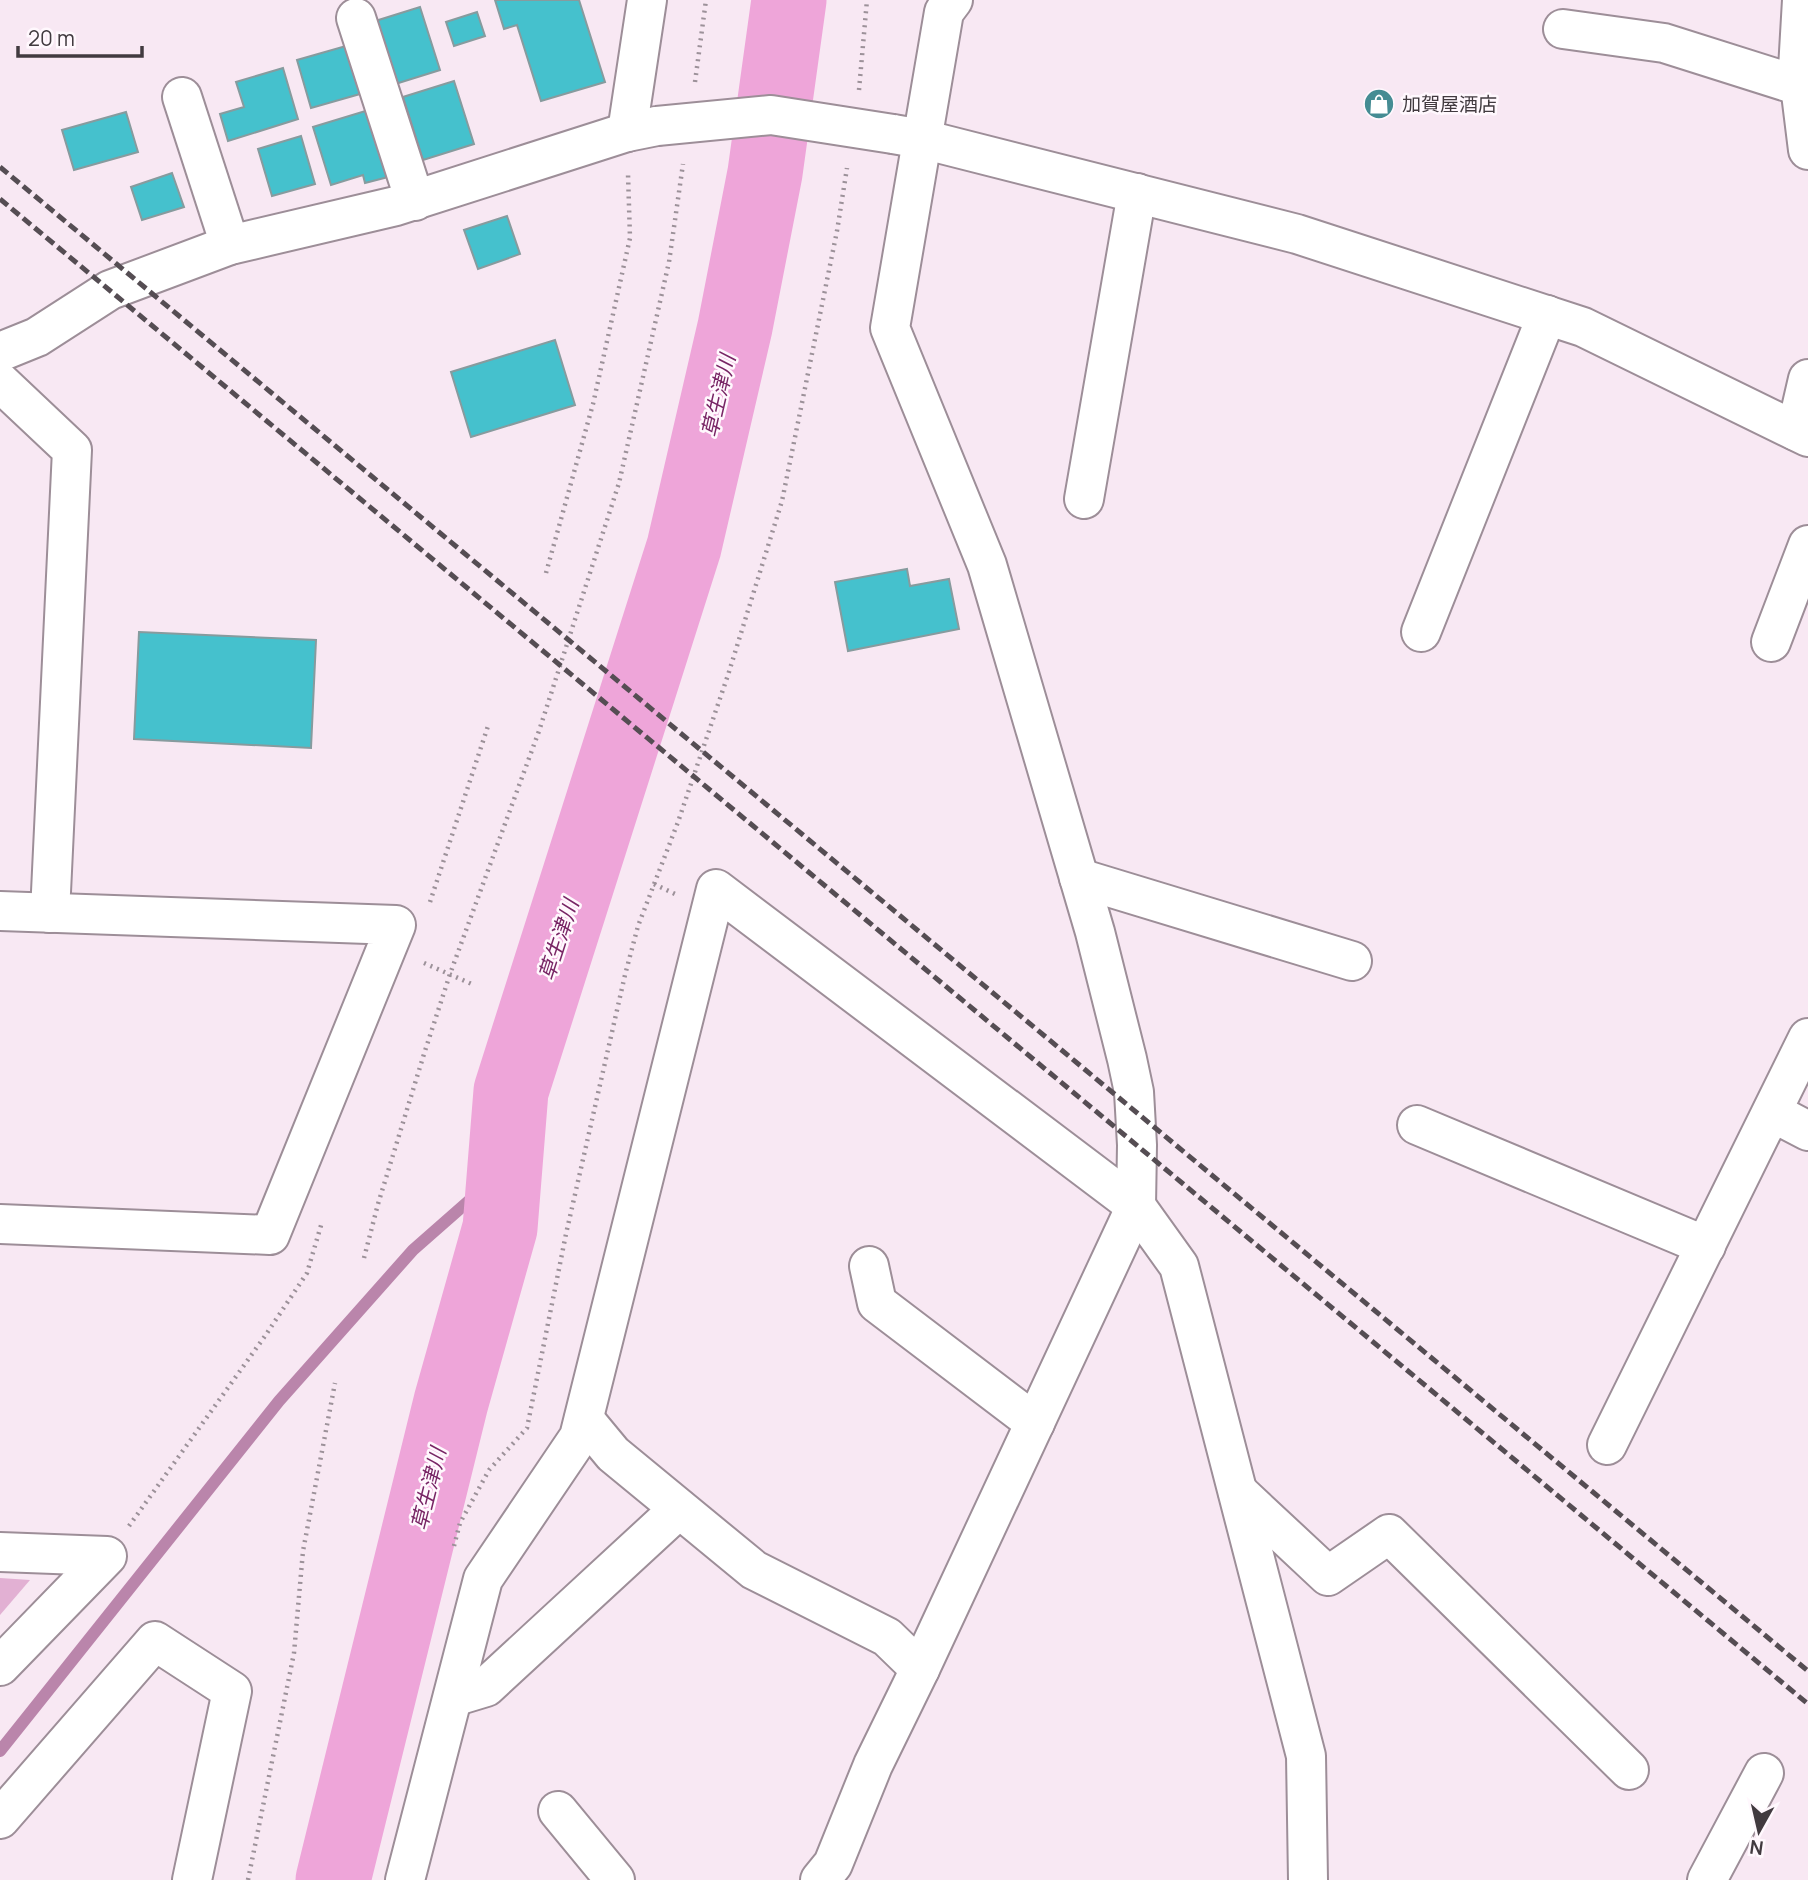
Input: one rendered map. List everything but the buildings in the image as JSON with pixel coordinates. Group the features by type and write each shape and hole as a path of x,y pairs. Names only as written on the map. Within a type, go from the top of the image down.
{"street":[{"path":"642,129 647,0"},
{"path":"1802,0 1798,69 1808,142"},
{"path":"820,1880 834,1864 873,1765 1136,1206 1134,1092 1079,878 987,565 890,327 908,137 947,4"},
{"path":"356,18 415,201"},
{"path":"1563,29 1664,43 1800,86"},
{"path":"182,97 230,244"},
{"path":"0,352 37,337 110,290 230,244 415,201 642,129 771,115 908,137 1297,234 1584,327 1802,434 1808,379"},
{"path":"1084,499 1137,193"},
{"path":"1420,632 1547,315"},
{"path":"0,383 72,450 50,913"},
{"path":"1770,642 1808,545"},
{"path":"1079,878 1352,961"},
{"path":"405,1880 483,1579 579,1437 716,889 1136,1206 1179,1266 1306,1756 1308,1880"},
{"path":"0,911 396,925 270,1235 0,1224"},
{"path":"1607,1445 1808,1038"},
{"path":"1772,1112 1808,1131"},
{"path":"1417,1125 1706,1246"},
{"path":"869,1266 877,1303 1035,1423"},
{"path":"584,1419 613,1454 754,1570 887,1637 920,1668"},
{"path":"1238,1492 1328,1576 1389,1534 1629,1770"},
{"path":"453,1697 486,1687 679,1508"},
{"path":"0,1552 107,1556 0,1666"},
{"path":"0,1819 155,1641 232,1691 192,1880"},
{"path":"1707,1880 1764,1773"},
{"path":"558,1811 615,1880"}],"path":[{"path":"695,83 706,0"},
{"path":"859,94 867,0"},
{"path":"546,573 593,404 630,238 642,129"},
{"path":"364,1258 378,1204 450,974 539,731 619,484 669,262 685,152"},
{"path":"452,1557 460,1523 489,1470 527,1428 566,1234 638,926 678,822 724,687 782,501 837,231 848,163"},
{"path":"412,958 474,985"},
{"path":"248,1880 294,1653 303,1551 335,1383"}],"shaded area":[{"path":"0,1578 30,1580 0,1615"}],"waterway":[{"name":"草生津川","path":"333,1880 451,1402 500,1228 511,1091 684,547 735,327 765,173 789,0"},
{"path":"0,1751 279,1401 413,1250 504,1170"}],"railway":[{"path":"0,167 1808,1671"},
{"path":"0,199 1808,1704"}],"place":[{"name":"加賀屋酒店","path":"1379,104"}]}
